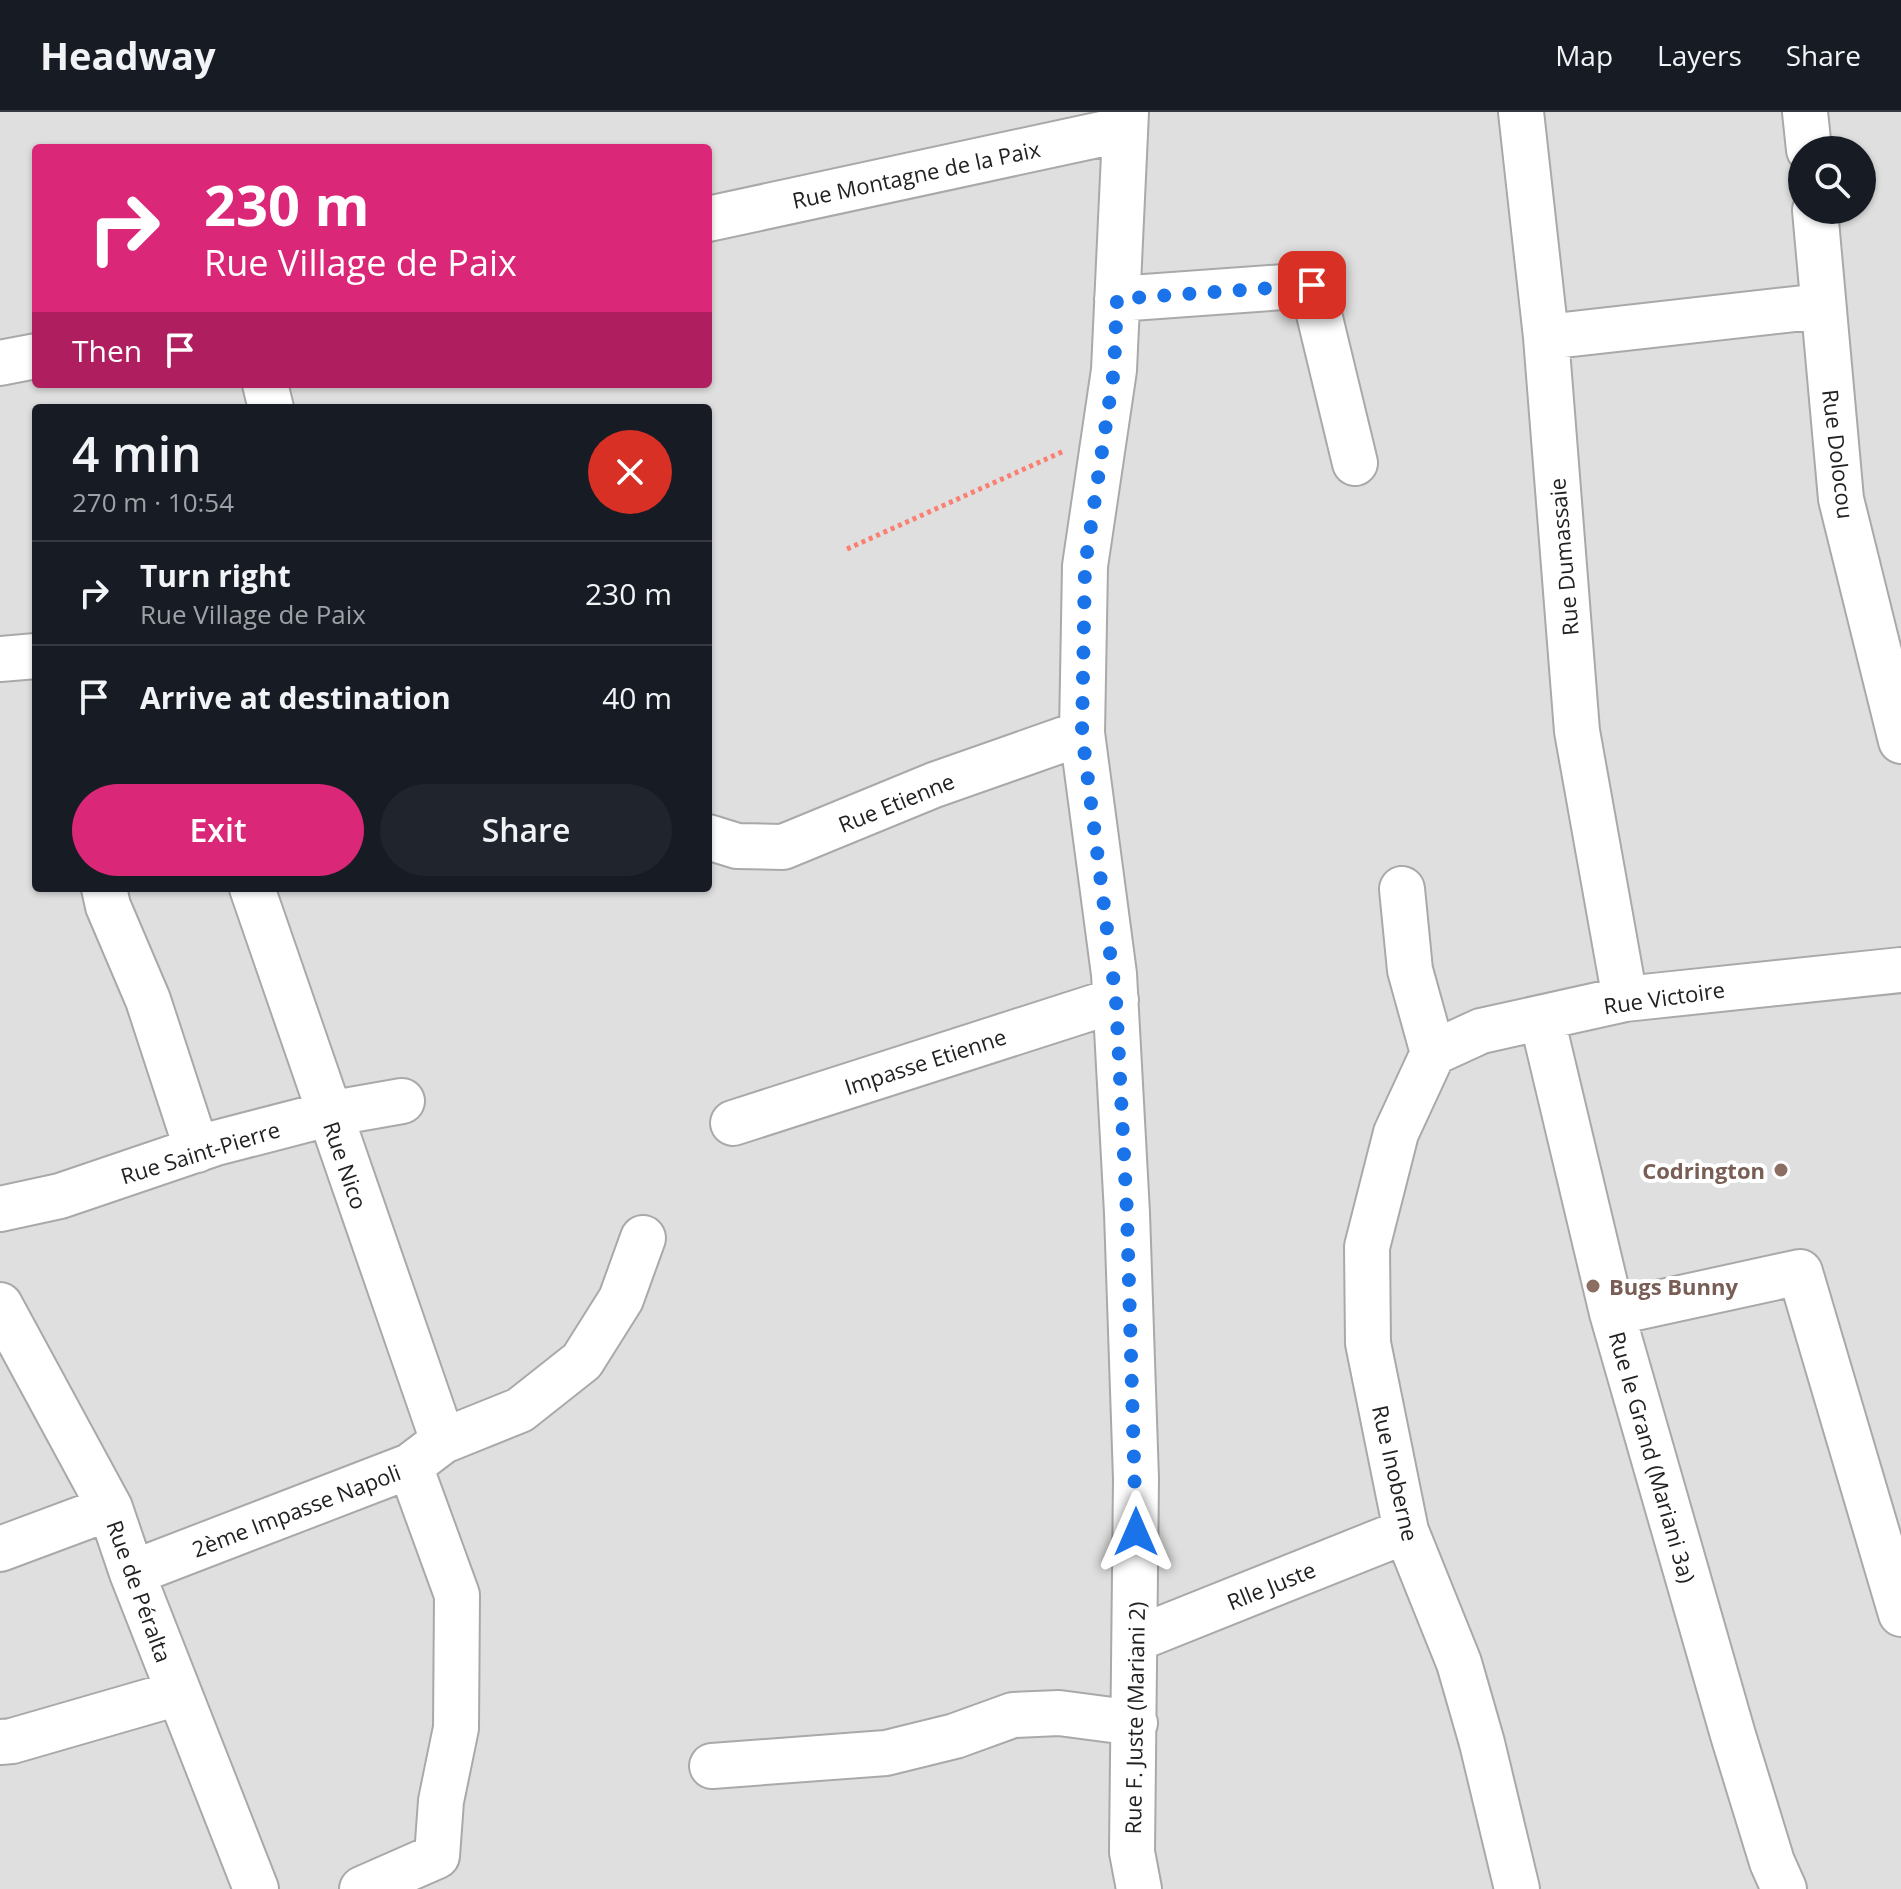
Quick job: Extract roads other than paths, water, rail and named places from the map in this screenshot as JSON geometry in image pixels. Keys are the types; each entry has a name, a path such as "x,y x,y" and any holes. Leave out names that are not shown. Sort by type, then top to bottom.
{"street":[{"name":"Rue Dumassaie","path":"1521,112 1546,337 1577,731 1625,999"},
{"path":"1805,112 1808,136"},
{"name":"Rue Montagne de la Paix","path":"712,218 1125,120"},
{"name":"Rue F. Juste (Mariani 2)","path":"1125,120 1114,370 1085,566 1082,733 1116,1000 1127,1213 1136,1479 1132,1852 1139,1889"},
{"name":"Rue Dolocou","path":"1816,224 1841,499 1901,741"},
{"path":"1117,299 1312,285 1355,463"},
{"path":"1546,337 1822,306"},
{"path":"0,363 32,357"},
{"path":"0,659 32,656"},
{"name":"Rue Etienne","path":"712,838 737,846 783,847 934,785 1082,733"},
{"path":"1402,889 1410,970 1433,1053"},
{"path":"105,892 148,1000 197,1150"},
{"name":"Rue Nico","path":"253,892 328,1114 426,1454 457,1595 456,1728 441,1801 437,1856 362,1889"},
{"name":"Rue Victoire","path":"1433,1053 1481,1031 1625,999 1901,970"},
{"name":"Impasse Etienne","path":"733,1123 1116,1000"},
{"name":"Rue le Grand (Mariani 3a)","path":"1542,1019 1612,1313 1733,1735 1772,1862 1784,1889"},
{"name":"Rue Inoberne","path":"1433,1053 1396,1133 1367,1247 1368,1343 1406,1531 1459,1663 1517,1889"},
{"name":"Rue Saint-Pierre","path":"0,1209 60,1196 197,1150 328,1114 402,1101"},
{"name":"2ème Impasse Napoli","path":"132,1573 426,1454 520,1410 582,1361 621,1299 643,1238"},
{"path":"1612,1313 1800,1272 1901,1614"},
{"name":"Rue de Péralta","path":"0,1305 110,1508 132,1573 256,1889"},
{"path":"0,1549 110,1508"},
{"name":"Rlle Juste","path":"1136,1639 1406,1531"},
{"path":"0,1742 178,1693"},
{"path":"712,1766 886,1753 955,1736 1013,1715 1059,1713 1135,1723"}],"place":[{"name":"Codrington","path":"1781,1170"},
{"name":"Bugs Bunny","path":"1593,1286"}]}
